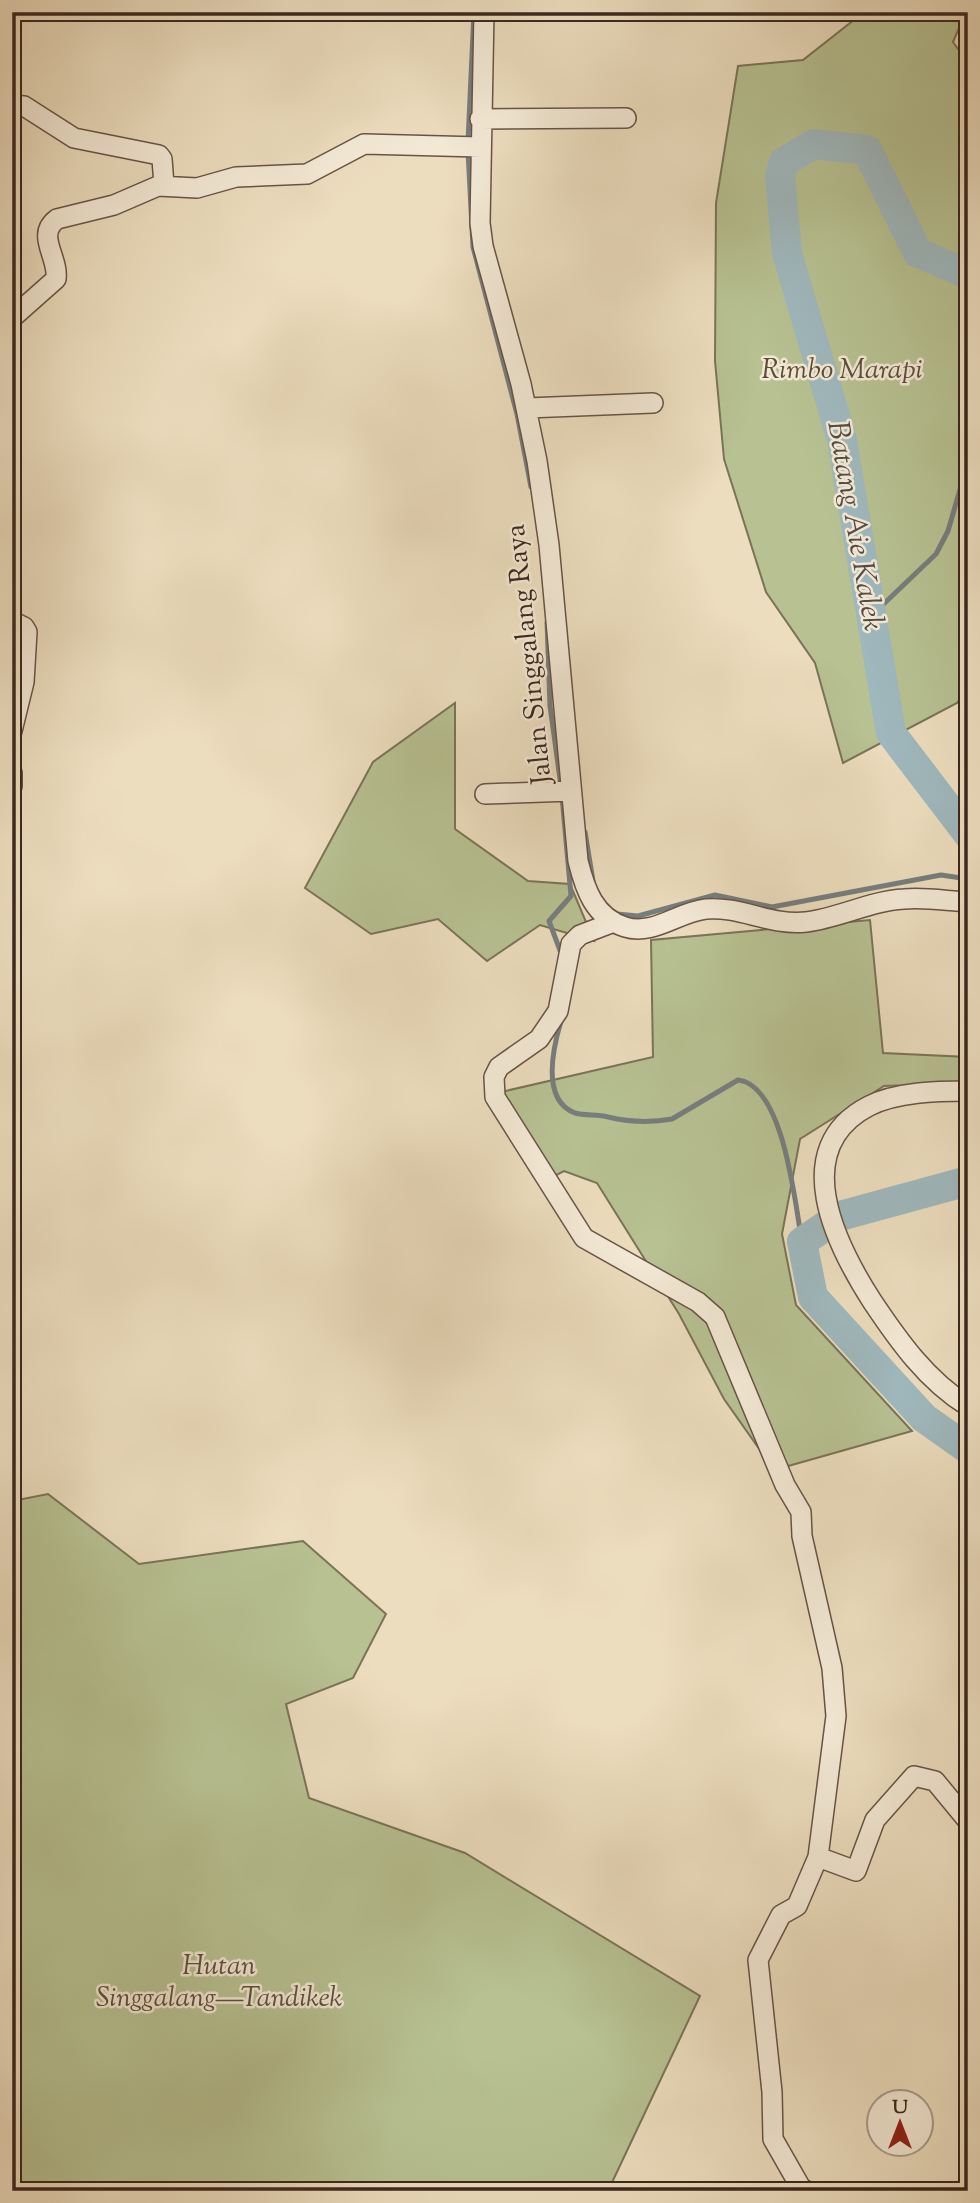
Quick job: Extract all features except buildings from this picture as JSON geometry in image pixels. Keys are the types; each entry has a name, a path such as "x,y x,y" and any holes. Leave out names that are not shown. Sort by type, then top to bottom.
{"street":[{"name":"Jalan Singgalang Raya","path":"484,12 480,118 483,246 527,408 549,545 578,861 583,883 600,911 614,922"},
{"path":"12,105 24,106 74,138 159,155 162,159 164,185"},
{"path":"480,118 626,118"},
{"path":"12,318 56,278 46,236 51,223 164,185 197,188 236,177 299,176 364,144 480,147"},
{"path":"527,408 653,402"},
{"path":"12,621 24,627 27,632 24,682 12,731"},
{"path":"12,773 12,786"},
{"path":"485,794 571,791"},
{"path":"807,2191 802,2188 773,2139 772,2092 758,1959 781,1915 796,1906 818,1857 836,1716 832,1668 802,1536 801,1512 785,1485 715,1317 698,1302 584,1238 495,1097 494,1077 499,1067 538,1039 558,1011 571,944 580,935 614,922 640,929 662,925 680,915 729,909 765,920 806,922 854,908 904,898 968,902"},
{"path":"968,1091 939,1091 868,1106 844,1125 829,1146 824,1169 824,1191 836,1236 856,1276 905,1348 932,1377 968,1406"},
{"path":"818,1857 856,1871 874,1820 914,1776 935,1781 968,1821"}],"green space":[{"name":"Rimbo Marapi","path":"864,12 966,12 953,42 968,63 968,554 963,558 968,573 968,686 957,703 843,763 815,663 766,592 724,459 715,361 716,203 738,66 803,60"},
{"path":"455,703 455,829 528,881 570,884 594,941 540,925 487,961 438,919 371,934 305,888 373,762"},
{"path":"870,920 883,1053 968,1057 968,1083 884,1086 800,1139 782,1234 796,1305 912,1431 774,1470 724,1399 679,1314 597,1183 564,1171 539,1184 488,1095 653,1057 651,940"},
{"name":"Hutan Singgalang—Tandikek","path":"48,1494 139,1564 303,1541 386,1614 353,1678 286,1704 309,1798 465,1853 700,1996 608,2191 12,2191 12,1501"}],"waterway":[{"path":"468,141 474,12"},
{"name":"Batang Aie Kalek","path":"968,274 918,253 867,150 814,144 784,162 780,177 787,253 842,440 891,733 968,834"},
{"path":"468,151 473,247 517,414 531,487"},
{"path":"871,616 936,554 948,531 968,462"},
{"path":"547,622 550,706 561,786"},
{"path":"561,953 549,921 571,896 562,796"},
{"path":"585,832 593,881"},
{"path":"617,914 638,916 715,895 772,907 941,875 968,879"},
{"path":"561,1021 552,1072 557,1097 575,1113 632,1121 672,1119 738,1080 754,1087 777,1123 791,1175 802,1242"},
{"name":"Batang Aie Kalek","path":"968,1181 840,1216 802,1242 813,1297 924,1418 968,1449"}]}
